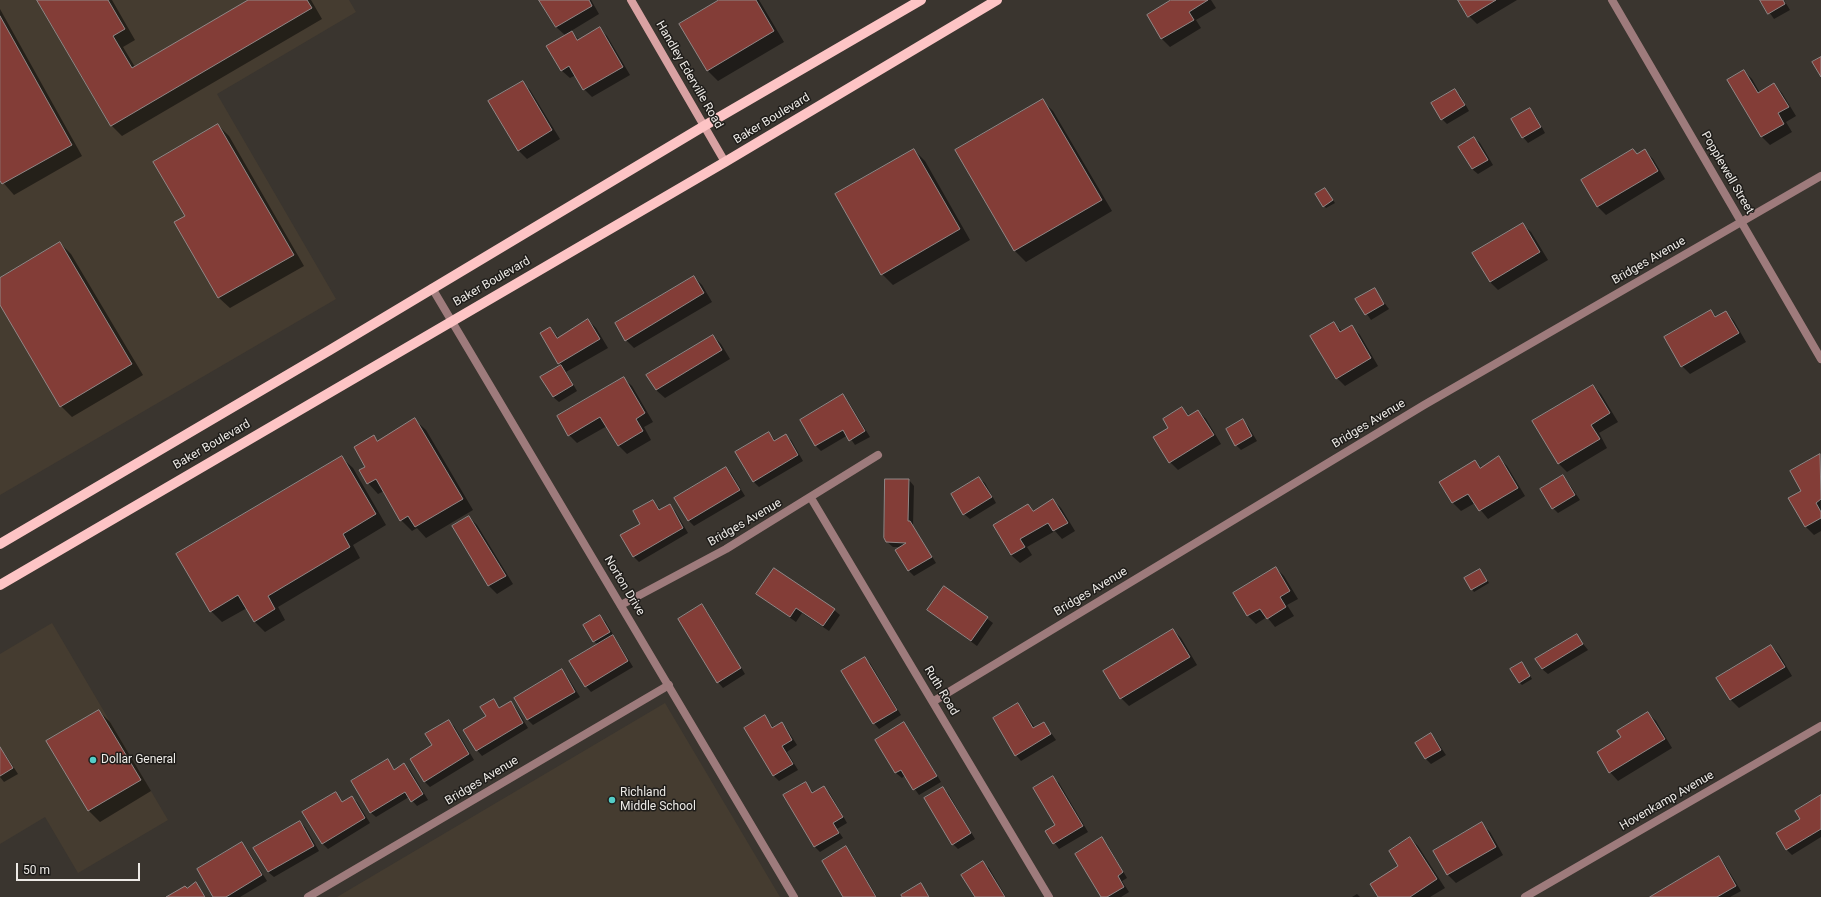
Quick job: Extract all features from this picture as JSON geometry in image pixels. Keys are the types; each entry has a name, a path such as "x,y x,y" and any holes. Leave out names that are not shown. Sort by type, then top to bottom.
{"main road":[{"name":"Handley Ederville Road","path":"631,0 725,162"},
{"name":"Baker Boulevard","path":"0,544 330,350 704,126 921,0"},
{"name":"Baker Boulevard","path":"0,585 451,320 725,162 997,0"}],"street":[{"name":"Popplewell Street","path":"1612,0 1821,360"},
{"name":"Bridges Avenue","path":"934,701 1424,405 1821,176"},
{"name":"Norton Drive","path":"432,288 794,897"},
{"name":"Bridges Avenue","path":"621,605 726,549 811,498 878,455"},
{"name":"Ruth Road","path":"811,498 934,701 1049,897"},
{"name":"Bridges Avenue","path":"308,897 668,685"},
{"name":"Hovenkamp Avenue","path":"1525,897 1821,726"}],"shaded area":[{"path":"0,0 349,0 356,12 217,94 336,299 0,495"},
{"path":"52,623 168,820 78,873 45,817 0,844 0,654"},
{"name":"Richland Middle School","path":"665,703 780,897 337,897"}],"building":[{"path":"37,0 108,0 125,29 113,36 132,68 248,0 307,0 312,8 111,126"},
{"path":"539,0 589,0 592,6 556,27"},
{"path":"719,0 756,0 774,31 707,71 679,24"},
{"path":"1171,0 1208,0 1189,12 1194,20 1161,39 1147,15"},
{"path":"1458,0 1496,0 1468,17"},
{"path":"1760,0 1783,0 1785,4 1768,14"},
{"path":"0,16 72,145 2,184 0,181"},
{"path":"600,27 623,67 583,90 569,66 561,71 546,46 572,31 577,40"},
{"path":"1821,57 1821,77 1812,62"},
{"path":"1744,70 1758,93 1774,83 1789,107 1778,113 1784,124 1761,137 1727,80"},
{"path":"523,81 552,130 518,151 488,101"},
{"path":"1455,89 1465,105 1441,120 1431,103"},
{"path":"1043,99 1102,200 1014,251 955,150"},
{"path":"1530,108 1541,127 1522,138 1511,119"},
{"path":"218,124 294,255 218,298 174,222 185,216 153,162"},
{"path":"1474,137 1488,160 1472,169 1458,147"},
{"path":"914,149 960,229 881,275 835,194"},
{"path":"1633,149 1637,154 1645,149 1658,171 1597,207 1581,180"},
{"path":"1325,188 1333,200 1323,207 1315,194"},
{"path":"1523,223 1540,252 1490,282 1472,253"},
{"path":"60,242 132,364 60,407 0,305 0,278"},
{"path":"694,276 704,293 625,341 615,323"},
{"path":"1375,288 1384,304 1365,315 1355,299"},
{"path":"1711,310 1715,317 1726,311 1739,333 1681,367 1664,337"},
{"path":"588,319 600,339 558,364 540,333 550,327 557,338"},
{"path":"1334,322 1340,332 1352,325 1371,358 1336,379 1310,336"},
{"path":"713,335 722,350 656,390 646,375"},
{"path":"561,365 573,385 553,397 540,377"},
{"path":"624,377 645,413 636,419 643,431 618,446 600,417 568,436 557,416"},
{"path":"1593,385 1610,413 1591,425 1600,439 1558,464 1532,421"},
{"path":"843,394 865,431 849,441 843,430 815,446 800,420"},
{"path":"1182,407 1188,416 1198,410 1214,435 1169,463 1153,437 1168,428 1163,419"},
{"path":"415,418 463,499 415,527 408,516 400,521 376,479 367,484 359,470 365,467 354,447 374,435 377,441"},
{"path":"1243,419 1252,436 1235,446 1226,429"},
{"path":"769,432 774,441 786,434 798,455 753,482 735,452"},
{"path":"1820,454 1821,499 1816,503 1821,512 1821,518 1805,527 1788,498 1801,491 1790,471"},
{"path":"342,456 376,514 343,534 350,547 268,596 275,609 254,622 238,595 210,612 176,554"},
{"path":"1499,456 1518,488 1479,511 1468,494 1452,503 1439,482 1475,460 1480,468"},
{"path":"726,467 740,490 688,521 674,498"},
{"path":"1563,475 1575,495 1552,509 1540,489"},
{"path":"979,477 992,497 963,515 951,494"},
{"path":"885,479 909,479 908,521 910,521 932,557 908,571 895,550 906,543 886,542 884,538"},
{"path":"1053,499 1068,523 1053,531 1048,523 1020,539 1025,547 1011,555 993,525 1028,504 1033,511"},
{"path":"653,500 659,510 670,504 683,528 633,557 620,535 640,524 633,511"},
{"path":"469,516 506,576 488,586 452,526"},
{"path":"1276,567 1290,591 1280,597 1286,607 1267,619 1260,609 1247,616 1233,593"},
{"path":"774,568 835,609 823,626 796,608 790,617 756,594"},
{"path":"1480,569 1487,581 1471,590 1464,578"},
{"path":"944,586 988,617 971,641 927,610"},
{"path":"702,604 741,668 717,683 678,619"},
{"path":"600,615 610,632 593,642 583,625"},
{"path":"1173,629 1190,657 1120,699 1103,671"},
{"path":"1577,634 1583,644 1542,669 1535,659"},
{"path":"613,635 628,661 585,687 569,661"},
{"path":"1771,645 1785,667 1730,700 1716,678"},
{"path":"865,657 897,710 873,724 841,671"},
{"path":"1522,662 1530,676 1519,683 1510,669"},
{"path":"562,669 575,692 527,720 514,698"},
{"path":"494,699 499,708 511,701 523,723 476,751 463,730 486,716 480,707"},
{"path":"1018,703 1033,728 1044,722 1051,734 1015,756 993,718"},
{"name":"Dollar General","path":"99,710 141,780 88,811 46,741"},
{"path":"1648,712 1665,739 1609,773 1597,752 1621,737 1617,731"},
{"path":"765,715 772,728 782,722 792,740 782,746 793,764 773,776 744,728"},
{"path":"449,720 469,754 424,782 410,759 432,745 425,734"},
{"path":"904,722 937,776 913,790 901,770 895,773 875,740"},
{"path":"1431,733 1441,750 1425,759 1415,743"},
{"path":"0,747 13,768 0,776"},
{"path":"388,759 394,770 404,763 423,794 411,802 405,792 370,813 351,781"},
{"path":"1053,776 1083,826 1053,844 1045,831 1055,825 1033,788"},
{"path":"806,782 812,793 824,786 843,817 833,823 839,833 814,847 783,795"},
{"path":"943,787 971,833 952,845 924,798"},
{"path":"336,792 342,802 352,796 365,818 322,844 302,812"},
{"path":"1821,795 1821,829 1786,850 1776,833 1800,819 1795,811"},
{"path":"300,821 314,846 268,872 253,848"},
{"path":"1482,822 1496,847 1447,875 1433,851"},
{"path":"1102,837 1123,872 1118,876 1124,887 1107,897 1101,897 1075,854"},
{"path":"1410,837 1437,879 1410,897 1378,897 1370,884 1398,866 1389,851"},
{"path":"242,842 262,875 226,897 213,897 197,869"},
{"path":"846,846 876,897 843,897 822,861"},
{"path":"1719,856 1736,886 1717,897 1650,897"},
{"path":"983,861 1005,897 975,897 961,875"},
{"path":"196,882 205,897 166,897 185,886 187,888"},
{"path":"921,883 929,897 902,897 901,895"}],"place":[{"name":"Dollar General","path":"93,760"},
{"name":"Richland Middle School","path":"612,800"}]}
